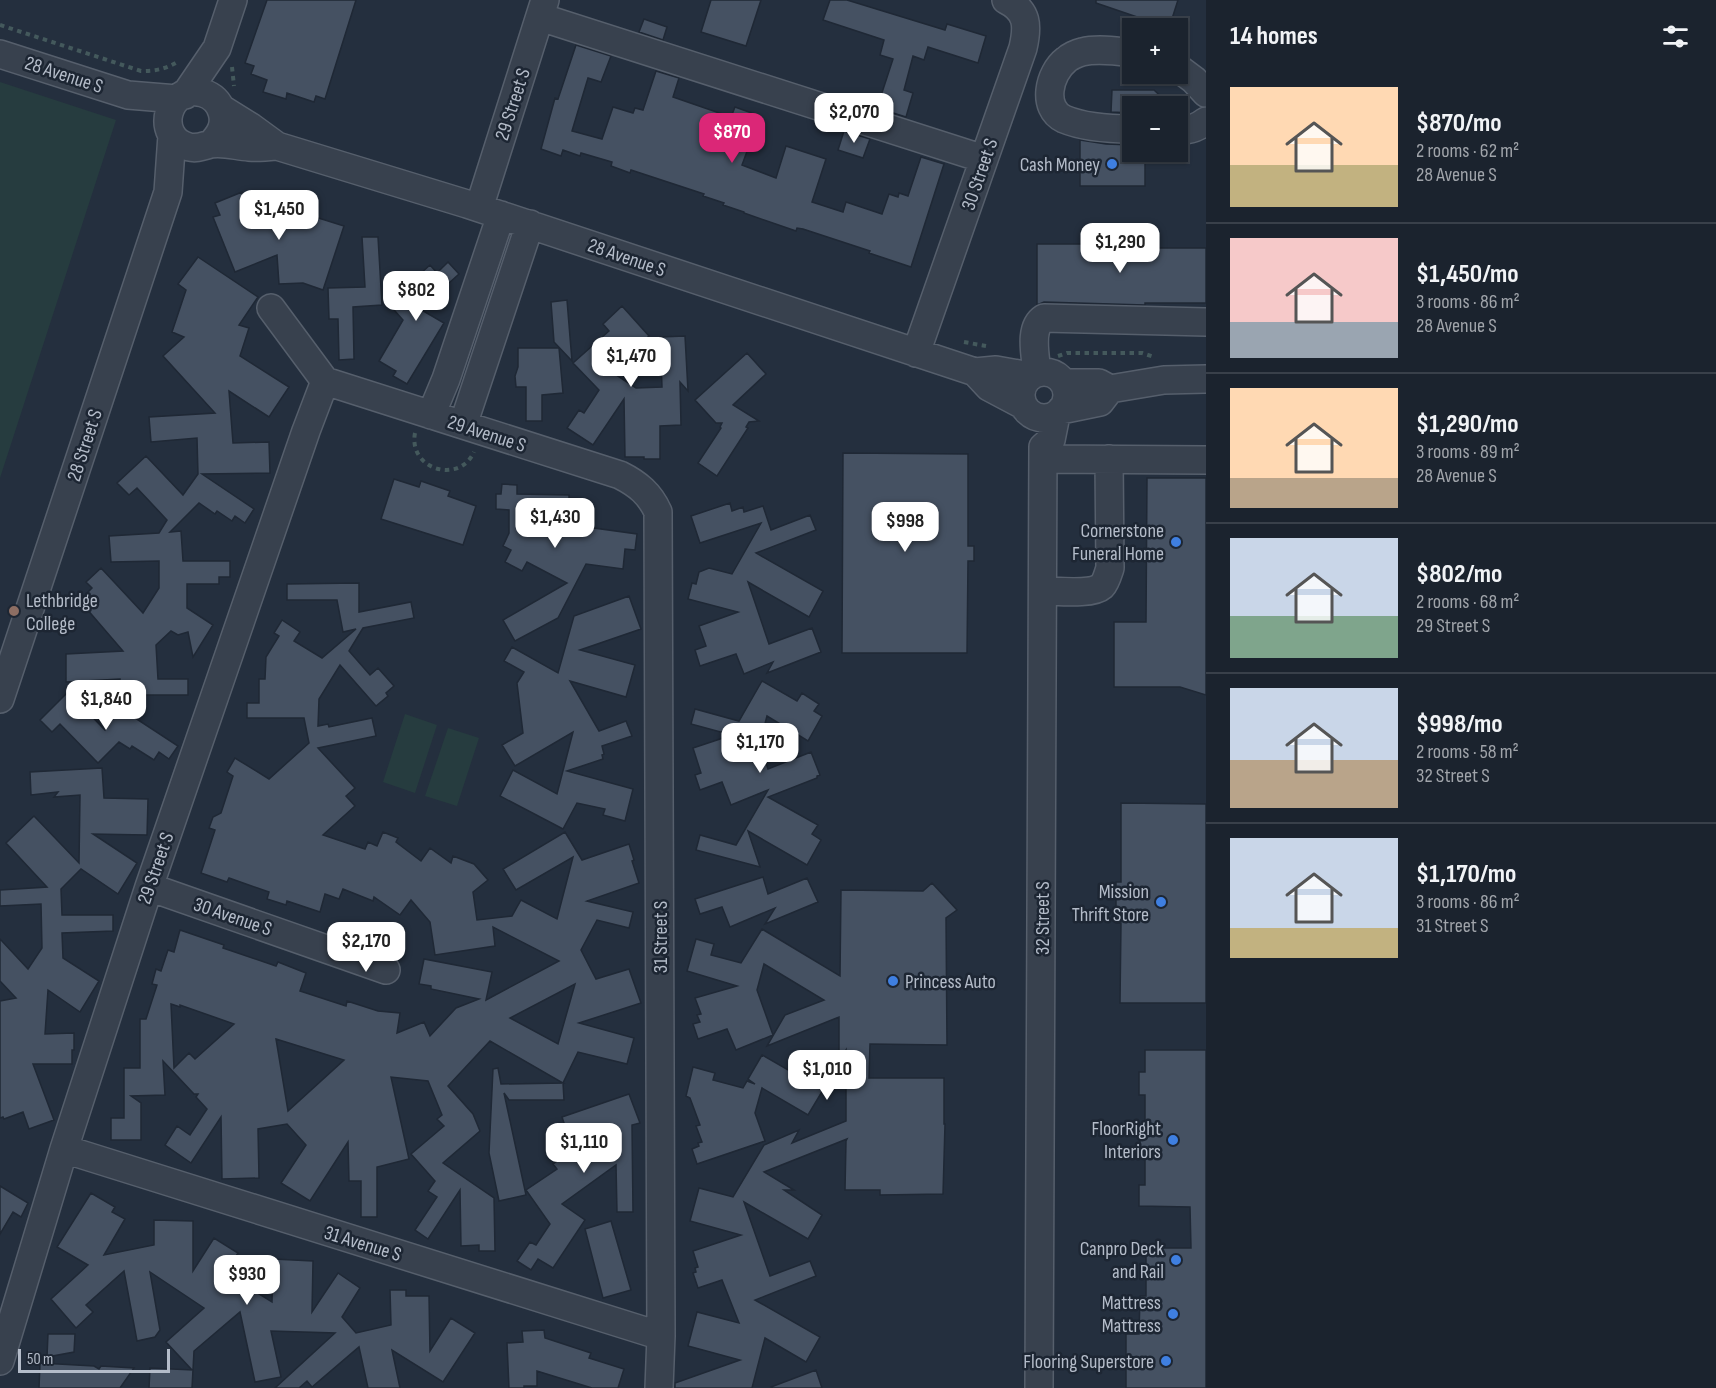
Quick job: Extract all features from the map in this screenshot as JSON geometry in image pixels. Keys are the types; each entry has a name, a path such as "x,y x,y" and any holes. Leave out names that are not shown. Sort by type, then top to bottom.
{"street":[{"path":"168,192 182,178 205,146 219,136 223,128 225,100 220,62 225,56 233,0"},
{"name":"30 Street S","path":"916,353 1023,48 1027,29 1022,13 1006,0"},
{"path":"542,8 984,159"},
{"name":"29 Street S","path":"426,413 446,379 542,8"},
{"path":"1122,52 1106,50 1082,52 1066,59 1055,72 1050,92 1052,108 1063,118 1083,124 1122,129"},
{"name":"28 Avenue S","path":"0,54 128,95"},
{"path":"168,192 170,109 225,56"},
{"path":"1188,76 1206,93"},
{"path":"128,95 181,97 199,92 225,100 255,130 277,146"},
{"path":"128,95 186,147 277,146"},
{"path":"1188,130 1206,121"},
{"name":"28 Avenue S","path":"277,146 490,211 975,372 996,370 1049,372 1099,382 1110,389 1164,380 1206,380"},
{"name":"28 Street S","path":"0,699 168,192"},
{"path":"472,428 530,224"},
{"path":"271,308 325,381"},
{"path":"1049,372 1025,382 1022,389 1021,397 1044,411 1067,397 1049,372 1050,317 1206,322"},
{"name":"28 Avenue S","path":"975,372 989,387 1044,411 1100,402 1110,389"},
{"name":"29 Street S","path":"0,1361 64,1149 149,887 325,381"},
{"name":"29 Avenue S","path":"325,381 632,480 645,491"},
{"name":"32 Street S","path":"1039,1388 1043,453 1051,440 1044,411"},
{"path":"1043,453 1109,459 1206,460"},
{"path":"1043,591 1093,591 1102,586 1107,578 1110,568 1109,459"},
{"name":"31 Street S","path":"645,491 658,512 661,1336 659,1388"},
{"name":"30 Avenue S","path":"149,887 386,970"},
{"name":"31 Avenue S","path":"64,1149 661,1336"}],"path":[{"path":"0,25 141,71 167,68 180,60"},
{"path":"225,56 232,81 225,100"},
{"path":"1049,372 1067,353 1142,353 1156,358"},
{"path":"426,413 414,436 415,447 426,464 435,469 445,471 455,469 472,456 472,428"}],"green space":[{"path":"0,82 116,120 0,478"},
{"path":"405,714 437,725 415,793 383,782"},
{"path":"448,728 479,738 457,806 425,796"}],"building":[{"path":"267,0 356,0 325,99 316,96 314,102 287,93 286,99 263,92 267,80 251,74 254,66 245,63"},
{"path":"711,0 761,0 746,46 701,32"},
{"path":"830,0 847,0 945,30 947,24 986,36 978,63 928,47 924,60 913,56 904,90 913,93 906,117 877,108 893,59 880,55 884,40 823,20"},
{"path":"1096,0 1178,0 1172,18 1140,18 1096,3"},
{"path":"644,19 667,27 663,40 639,32"},
{"path":"576,45 611,56 601,82 588,78 572,131 602,139 613,107 633,113 635,108 643,110 656,71 679,78 673,97 731,117 735,107 760,116 742,165 776,178 786,146 826,159 812,202 843,212 846,202 882,214 889,194 898,197 899,193 908,196 921,157 944,164 911,267 803,229 797,228 796,231 744,213 703,196 704,194 631,170 630,173 611,166 612,162 563,150 561,156 541,149 555,98 558,99"},
{"path":"1112,90 1154,90 1160,96 1122,96 1122,113 1111,112"},
{"path":"844,131 870,139 863,158 838,150"},
{"name":"Cash Money","path":"1080,140 1122,145 1122,162 1145,162 1145,186 1080,186"},
{"path":"242,192 249,212 293,210 344,226 323,290 303,283 279,284 277,255 235,272 213,217 220,215 215,203"},
{"path":"362,237 378,237 382,305 353,307 354,359 339,360 338,319 329,319 328,288 365,287"},
{"path":"1037,244 1146,244 1146,248 1206,248 1206,303 1145,303 1145,305 1044,302 1037,305"},
{"path":"198,257 258,297 239,325 249,328 240,356 289,387 269,417 229,391 233,443 269,442 270,473 202,474 254,509 245,523 235,516 232,521 217,511 215,514 199,503 170,532 181,531 183,561 230,561 230,577 219,577 219,584 187,584 187,608 213,625 193,657 188,632 178,635 171,631 156,645 158,679 188,679 188,695 120,695 120,679 66,682 66,654 123,651 86,608 94,601 87,593 92,588 86,582 101,568 143,613 159,588 159,561 111,562 109,536 159,533 167,520 137,488 129,495 117,483 146,456 183,495 198,474 197,438 151,442 149,417 215,413 163,356 184,337 172,332 186,290 178,284"},
{"path":"448,262 459,274 420,309 444,323 407,384 393,376 396,371 379,361 403,320 388,303 430,265 437,273"},
{"path":"567,300 572,361 554,342 551,302"},
{"path":"622,306 649,336 610,371 636,388 662,387 660,337 685,336 688,391 680,382 681,425 660,426 660,459 625,457 624,399 593,445 567,428 579,410 584,413 599,390 573,363 609,331 603,324"},
{"path":"518,348 559,348 563,393 542,395 542,421 526,421 526,387 516,387"},
{"path":"747,353 766,374 733,405 759,421 749,422 746,427 748,428 717,476 698,463 722,423 716,423 695,400"},
{"path":"843,453 968,454 968,546 974,546 974,561 968,561 967,653 842,653"},
{"path":"1147,478 1206,478 1206,695 1180,687 1114,687 1114,622 1146,622"},
{"path":"394,479 419,487 421,481 450,491 448,496 476,506 463,545 381,519"},
{"path":"502,484 517,485 517,494 569,495 569,498 588,499 587,527 637,534 635,550 625,549 623,569 586,564 558,618 515,641 503,620 567,583 527,562 522,571 505,562 511,550 503,546 509,533 509,510 496,509 496,494 501,494"},
{"path":"730,503 732,511 743,507 744,512 763,506 771,530 810,515 816,530 756,553 823,591 809,617 748,582 769,644 812,628 821,652 767,673 773,662 744,674 736,654 700,666 695,650 706,646 699,626 738,612 688,599 692,583 696,584 699,572 709,568 732,574 761,523 700,543 691,516"},
{"path":"359,583 359,612 411,602 414,618 363,628 349,651 370,675 378,668 394,686 386,693 388,696 376,706 340,665 319,699 318,726 328,724 329,727 372,718 376,736 318,748 355,788 346,796 355,806 323,835 365,849 368,842 377,846 383,832 398,838 396,842 421,861 430,848 451,863 453,856 474,864 488,880 473,892 477,920 512,916 521,900 557,919 573,857 516,890 503,869 565,832 582,860 629,844 634,860 632,861 639,883 587,901 633,912 629,928 597,920 581,950 596,979 629,969 641,1003 579,1023 634,1038 627,1064 578,1052 563,1083 490,1041 448,1086 473,1114 480,1131 443,1163 494,1198 495,1251 479,1251 479,1245 461,1246 460,1190 428,1239 415,1230 437,1197 428,1191 435,1181 411,1154 444,1126 437,1119 442,1115 428,1081 391,1077 409,1159 377,1167 377,1217 361,1217 361,1181 349,1181 348,1142 310,1201 281,1183 306,1145 287,1124 258,1129 259,1178 222,1179 221,1117 191,1163 165,1145 177,1126 190,1135 207,1109 196,1097 198,1094 194,1094 163,1061 165,1095 131,1096 141,1103 141,1140 111,1140 111,1118 124,1118 124,1068 140,1068 140,1019 146,1019 157,985 152,984 156,969 161,971 168,950 174,952 180,930 224,945 223,948 276,966 278,962 306,973 300,991 346,1006 347,1001 378,1011 400,1013 397,1033 424,1022 430,1036 456,1008 479,999 431,989 431,986 419,984 424,959 492,972 486,1000 559,961 493,927 495,946 435,955 430,922 411,900 400,915 374,897 373,901 343,889 339,899 325,894 320,912 287,901 286,905 267,899 269,892 229,878 227,882 201,873 215,830 209,828 213,817 221,813 233,776 227,772 235,758 269,779 309,743 304,718 247,718 247,703 259,703 259,679 265,679 266,657 279,636 274,633 282,620 300,632 294,641 322,658 356,629 343,632 337,600 287,600 287,584","holes":["575,984 558,1044 510,1018","171,1004 234,1024 195,1059 189,1053 174,1068","276,1039 344,1060 288,1111"]},
{"path":"629,596 641,629 580,650 635,665 626,697 570,681 599,731 626,721 632,736 602,746 603,759 567,771 633,789 625,821 603,815 605,809 577,803 563,829 500,796 513,770 557,794 573,732 515,766 502,745 523,733 517,683 524,672 504,661 512,647 558,673 574,616"},
{"path":"762,681 797,701 802,693 819,704 814,711 822,716 808,741 767,716 760,743 768,769 811,752 820,775 768,797 818,825 812,834 821,840 807,865 748,831 760,867 696,850 700,835 736,845 768,790 731,805 722,782 700,790 695,775 701,773 693,748 732,735 691,724 695,709 739,721"},
{"path":"68,692 105,730 120,708 178,746 169,759 159,752 154,760 132,746 130,749 119,742 98,763 60,724 52,732 40,720"},
{"path":"102,768 104,798 148,799 147,835 93,834 137,863 118,894 81,869 61,889 62,915 113,915 113,931 62,933 63,958 99,981 80,1012 48,990 45,1034 74,1033 74,1050 72,1050 72,1064 33,1064 54,1120 29,1129 23,1112 4,1119 0,1118 0,1001 16,998 0,981 0,939 28,969 42,948 41,904 0,906 0,890 47,887 6,843 34,816 79,863 80,795 54,797 58,792 31,795 30,772"},
{"name":"Mission Thrift Store","path":"1121,803 1206,804 1206,1003 1120,1003 1121,923 1116,923 1116,882 1121,882"},
{"path":"763,877 768,894 807,878 818,902 765,924 775,908 730,927 722,907 700,914 695,899"},
{"path":"932,883 957,910 946,918 947,1045 870,1044 869,1078 944,1078 943,1194 880,1195 880,1190 845,1190 847,1139 764,1172 794,1190 784,1190 822,1215 808,1239 744,1202 770,1276 810,1261 816,1276 755,1300 820,1337 806,1362 765,1338 752,1388 675,1388 675,1383 740,1360 688,1346 697,1312 739,1323 722,1280 698,1288 693,1273 698,1267 693,1251 741,1235 690,1221 699,1188 733,1197 764,1145 799,1130 792,1143 846,1121 846,1050 839,1062 839,1017 767,1046 785,1015 824,1000 764,964 757,990 773,1035 736,1050 727,1029 698,1039 693,1024 700,1022 697,1015 701,1014 695,998 737,986 687,971 696,939 714,944 711,955 741,963 762,929 840,976 841,890 923,891"},
{"path":"1145,1050 1206,1050 1206,1388 1126,1388 1126,1334 1139,1334 1140,1296 1146,1296 1146,1250 1191,1248 1190,1207 1139,1206 1139,1185 1145,1185 1145,1150 1140,1150 1140,1129 1145,1129 1145,1095 1139,1095 1139,1072 1145,1072"},
{"path":"762,1055 823,1090 808,1115 762,1088 755,1113 765,1141 697,1164 692,1149 702,1142 696,1126 700,1125 690,1098 686,1096 693,1067 715,1073 713,1080 743,1088 747,1081 755,1084 748,1079"},
{"path":"498,1068 501,1084 563,1083 564,1100 509,1100 504,1093 526,1195 499,1201 489,1153 493,1069"},
{"path":"629,1094 640,1123 632,1125 633,1212 617,1212 616,1165 562,1204 585,1220 553,1268 538,1259 531,1270 517,1261 530,1242 536,1245 550,1224 526,1190 557,1169 553,1164 573,1150 562,1117"},
{"path":"0,1186 28,1203 21,1217 13,1212 0,1234"},
{"path":"91,1193 115,1207 112,1212 125,1219 104,1255 154,1245 154,1220 193,1221 193,1271 214,1238 238,1253 225,1273 272,1302 273,1259 313,1261 312,1312 338,1273 360,1288 342,1317 356,1333 391,1325 390,1290 406,1290 406,1296 429,1296 430,1351 451,1318 475,1333 443,1382 392,1350 400,1388 368,1388 359,1347 312,1387 307,1381 299,1388 275,1388 335,1333 271,1331 281,1377 255,1382 240,1312 194,1351 192,1388 149,1388 150,1368 192,1370 166,1342 204,1308 150,1272 160,1330 155,1337 137,1341 124,1271 86,1305 93,1312 76,1328 51,1299 88,1265 57,1247"},
{"path":"611,1221 631,1290 603,1298 585,1229"},
{"path":"544,1330 545,1338 591,1353 589,1358 624,1369 618,1388 592,1388 537,1371 537,1386 509,1388 507,1343 523,1342 522,1331"},
{"path":"48,1334 75,1334 74,1352 47,1357"},
{"path":"40,1363 94,1366 99,1369 101,1366 134,1368 120,1388 39,1388"},
{"path":"816,1370 822,1388 771,1387"}],"place":[{"name":"Cash Money","path":"1112,164"},
{"name":"Cornerstone Funeral Home","path":"1176,542"},
{"name":"Lethbridge College","path":"14,611"},
{"name":"Mission Thrift Store","path":"1161,902"},
{"name":"Princess Auto","path":"893,981"},
{"name":"FloorRight Interiors","path":"1173,1140"},
{"name":"Canpro Deck and Rail","path":"1176,1260"},
{"name":"Mattress Mattress","path":"1173,1314"},
{"name":"Flooring Superstore","path":"1166,1361"}]}
